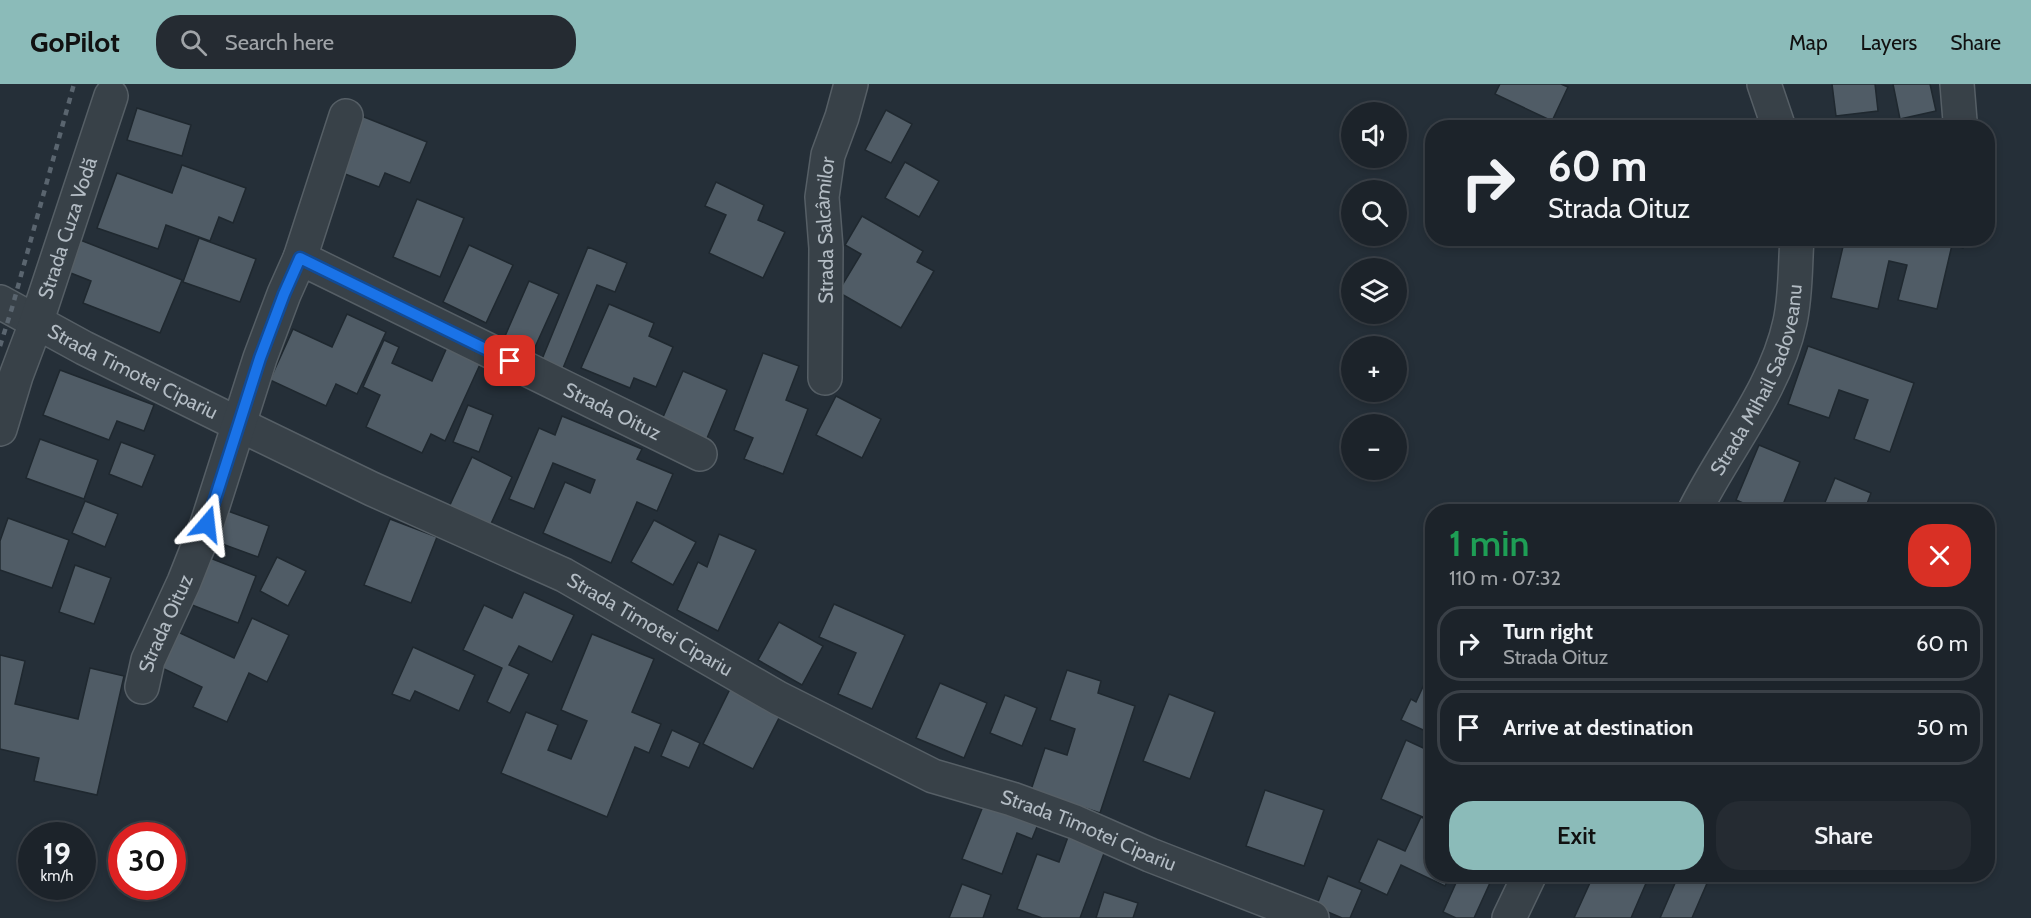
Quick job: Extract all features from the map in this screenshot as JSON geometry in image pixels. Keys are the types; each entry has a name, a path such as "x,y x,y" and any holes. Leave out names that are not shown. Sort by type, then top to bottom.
{"street":[{"name":"Strada Salcâmilor","path":"825,378 826,248 822,197 828,155 842,117 850,84"},
{"path":"1764,84 1776,120"},
{"path":"1957,84 1960,120"},
{"name":"Strada Cuza Vodă","path":"0,429 111,96"},
{"name":"Strada Oituz","path":"142,687 148,660 184,582 207,524 260,358 300,258 346,117"},
{"name":"Strada Mihail Sadoveanu","path":"1699,504 1746,423 1779,358 1790,321 1796,246"},
{"name":"Strada Oituz","path":"300,258 700,454"},
{"name":"Strada Timotei Cipariu","path":"0,302 36,323 372,489 564,575 778,698 933,776 1012,799 1075,822 1172,864 1312,918"},
{"path":"1509,918 1526,882"}],"building":[{"path":"1500,84 1561,84 1568,87 1552,120 1495,94"},
{"path":"1832,84 1875,84 1878,111 1836,116"},
{"path":"1893,84 1930,84 1936,111 1900,119"},
{"path":"137,108 191,125 182,156 127,140"},
{"path":"886,110 912,124 891,163 865,150"},
{"path":"354,113 427,142 410,183 385,173 379,187 332,169"},
{"path":"905,162 939,181 919,217 885,198"},
{"path":"182,165 246,188 233,223 219,217 210,241 166,225 158,249 97,228 117,173 172,193"},
{"path":"716,182 764,205 758,220 785,232 763,278 709,253 726,215 705,206"},
{"path":"417,199 464,218 440,277 393,257"},
{"path":"862,216 923,251 917,262 934,271 901,328 838,292 861,254 845,245"},
{"path":"70,236 182,280 160,333 83,303 91,281 58,268"},
{"path":"199,238 256,259 240,302 183,282"},
{"path":"469,245 513,265 486,323 443,302"},
{"path":"1843,246 1952,246 1937,309 1898,300 1907,265 1889,261 1878,309 1831,298"},
{"path":"588,247 627,263 615,292 597,285 561,373 540,364"},
{"path":"529,281 559,294 531,356 502,343"},
{"path":"609,304 654,323 649,336 673,347 656,387 634,378 630,388 581,368"},
{"path":"347,314 386,332 357,394 336,384 326,406 270,380 293,329 332,347"},
{"path":"384,340 399,347 392,363 432,381 448,345 482,360 445,441 431,434 422,453 366,427 380,395 363,387"},
{"path":"1808,346 1914,383 1890,452 1854,439 1868,400 1839,390 1829,418 1788,404"},
{"path":"763,353 799,366 786,400 808,409 783,474 744,459 753,438 734,430"},
{"path":"60,370 154,405 144,431 117,421 109,440 43,415"},
{"path":"683,371 727,390 705,443 660,424"},
{"path":"836,396 881,419 862,458 816,435"},
{"path":"468,405 493,415 479,452 453,442"},
{"path":"562,416 642,449 637,459 673,474 657,511 637,502 611,563 543,533 565,482 590,493 595,480 553,463 534,509 509,499 539,428 555,435"},
{"path":"40,439 98,460 84,499 26,478"},
{"path":"121,442 155,455 142,487 109,474"},
{"path":"1759,445 1800,462 1783,504 1745,504 1736,500"},
{"path":"472,457 512,477 490,526 449,507"},
{"path":"1835,478 1871,493 1867,504 1824,504"},
{"path":"85,501 118,514 105,547 72,533"},
{"path":"225,510 269,526 258,557 214,541"},
{"path":"8,518 69,540 52,588 0,570 0,541"},
{"path":"390,519 437,537 411,603 364,585"},
{"path":"654,520 696,542 673,585 631,562"},
{"path":"719,534 756,550 718,631 677,610 698,562 707,567"},
{"path":"205,556 256,576 238,623 187,603"},
{"path":"277,557 306,571 288,606 260,591"},
{"path":"75,565 111,578 94,624 59,612"},
{"path":"524,592 574,615 552,662 519,646 509,665 529,674 510,713 487,702 502,668 463,650 484,605 512,618"},
{"path":"834,604 905,635 872,709 838,694 856,653 819,637"},
{"path":"252,618 289,635 267,682 249,673 227,722 193,707 202,687 162,668 178,632 234,658"},
{"path":"779,622 823,646 802,685 758,660"},
{"path":"592,634 654,659 632,712 661,724 649,753 635,747 607,817 501,773 526,712 558,725 548,750 571,759 587,721 561,710"},
{"path":"413,647 475,675 459,711 415,691 410,701 392,694"},
{"path":"0,655 25,661 15,704 78,719 90,668 124,676 97,795 34,781 39,758 0,749"},
{"path":"1067,670 1101,681 1098,693 1135,706 1100,813 1031,790 1045,748 1067,755 1075,729 1050,720"},
{"path":"1425,682 1425,731 1401,720 1411,699 1416,702"},
{"path":"940,683 987,703 964,758 916,738"},
{"path":"732,685 783,710 753,769 703,744"},
{"path":"1169,694 1215,712 1190,779 1143,761"},
{"path":"1005,695 1037,708 1022,746 990,733"},
{"path":"672,730 700,743 689,768 661,756"},
{"path":"1406,740 1425,749 1425,818 1381,799"},
{"path":"1265,790 1324,810 1304,866 1246,846"},
{"path":"987,796 1041,817 1032,839 1017,833 1002,874 962,859"},
{"path":"1421,817 1425,819 1425,876 1401,865 1387,895 1359,882 1378,839 1405,851"},
{"path":"1069,834 1106,848 1080,918 1042,918 1017,909 1037,854 1059,862"},
{"path":"1328,876 1362,890 1350,918 1342,918 1316,907"},
{"path":"1456,882 1490,882 1474,918 1456,918 1443,912"},
{"path":"1590,882 1647,882 1631,918 1574,918"},
{"path":"1676,882 1708,882 1692,918 1660,918"},
{"path":"962,884 991,895 983,918 949,918"},
{"path":"1104,892 1138,903 1133,918 1096,918"}],"railway":[{"path":"0,346 74,84"}],"route":[{"path":"207,524 260,358 300,258 510,361"}]}
